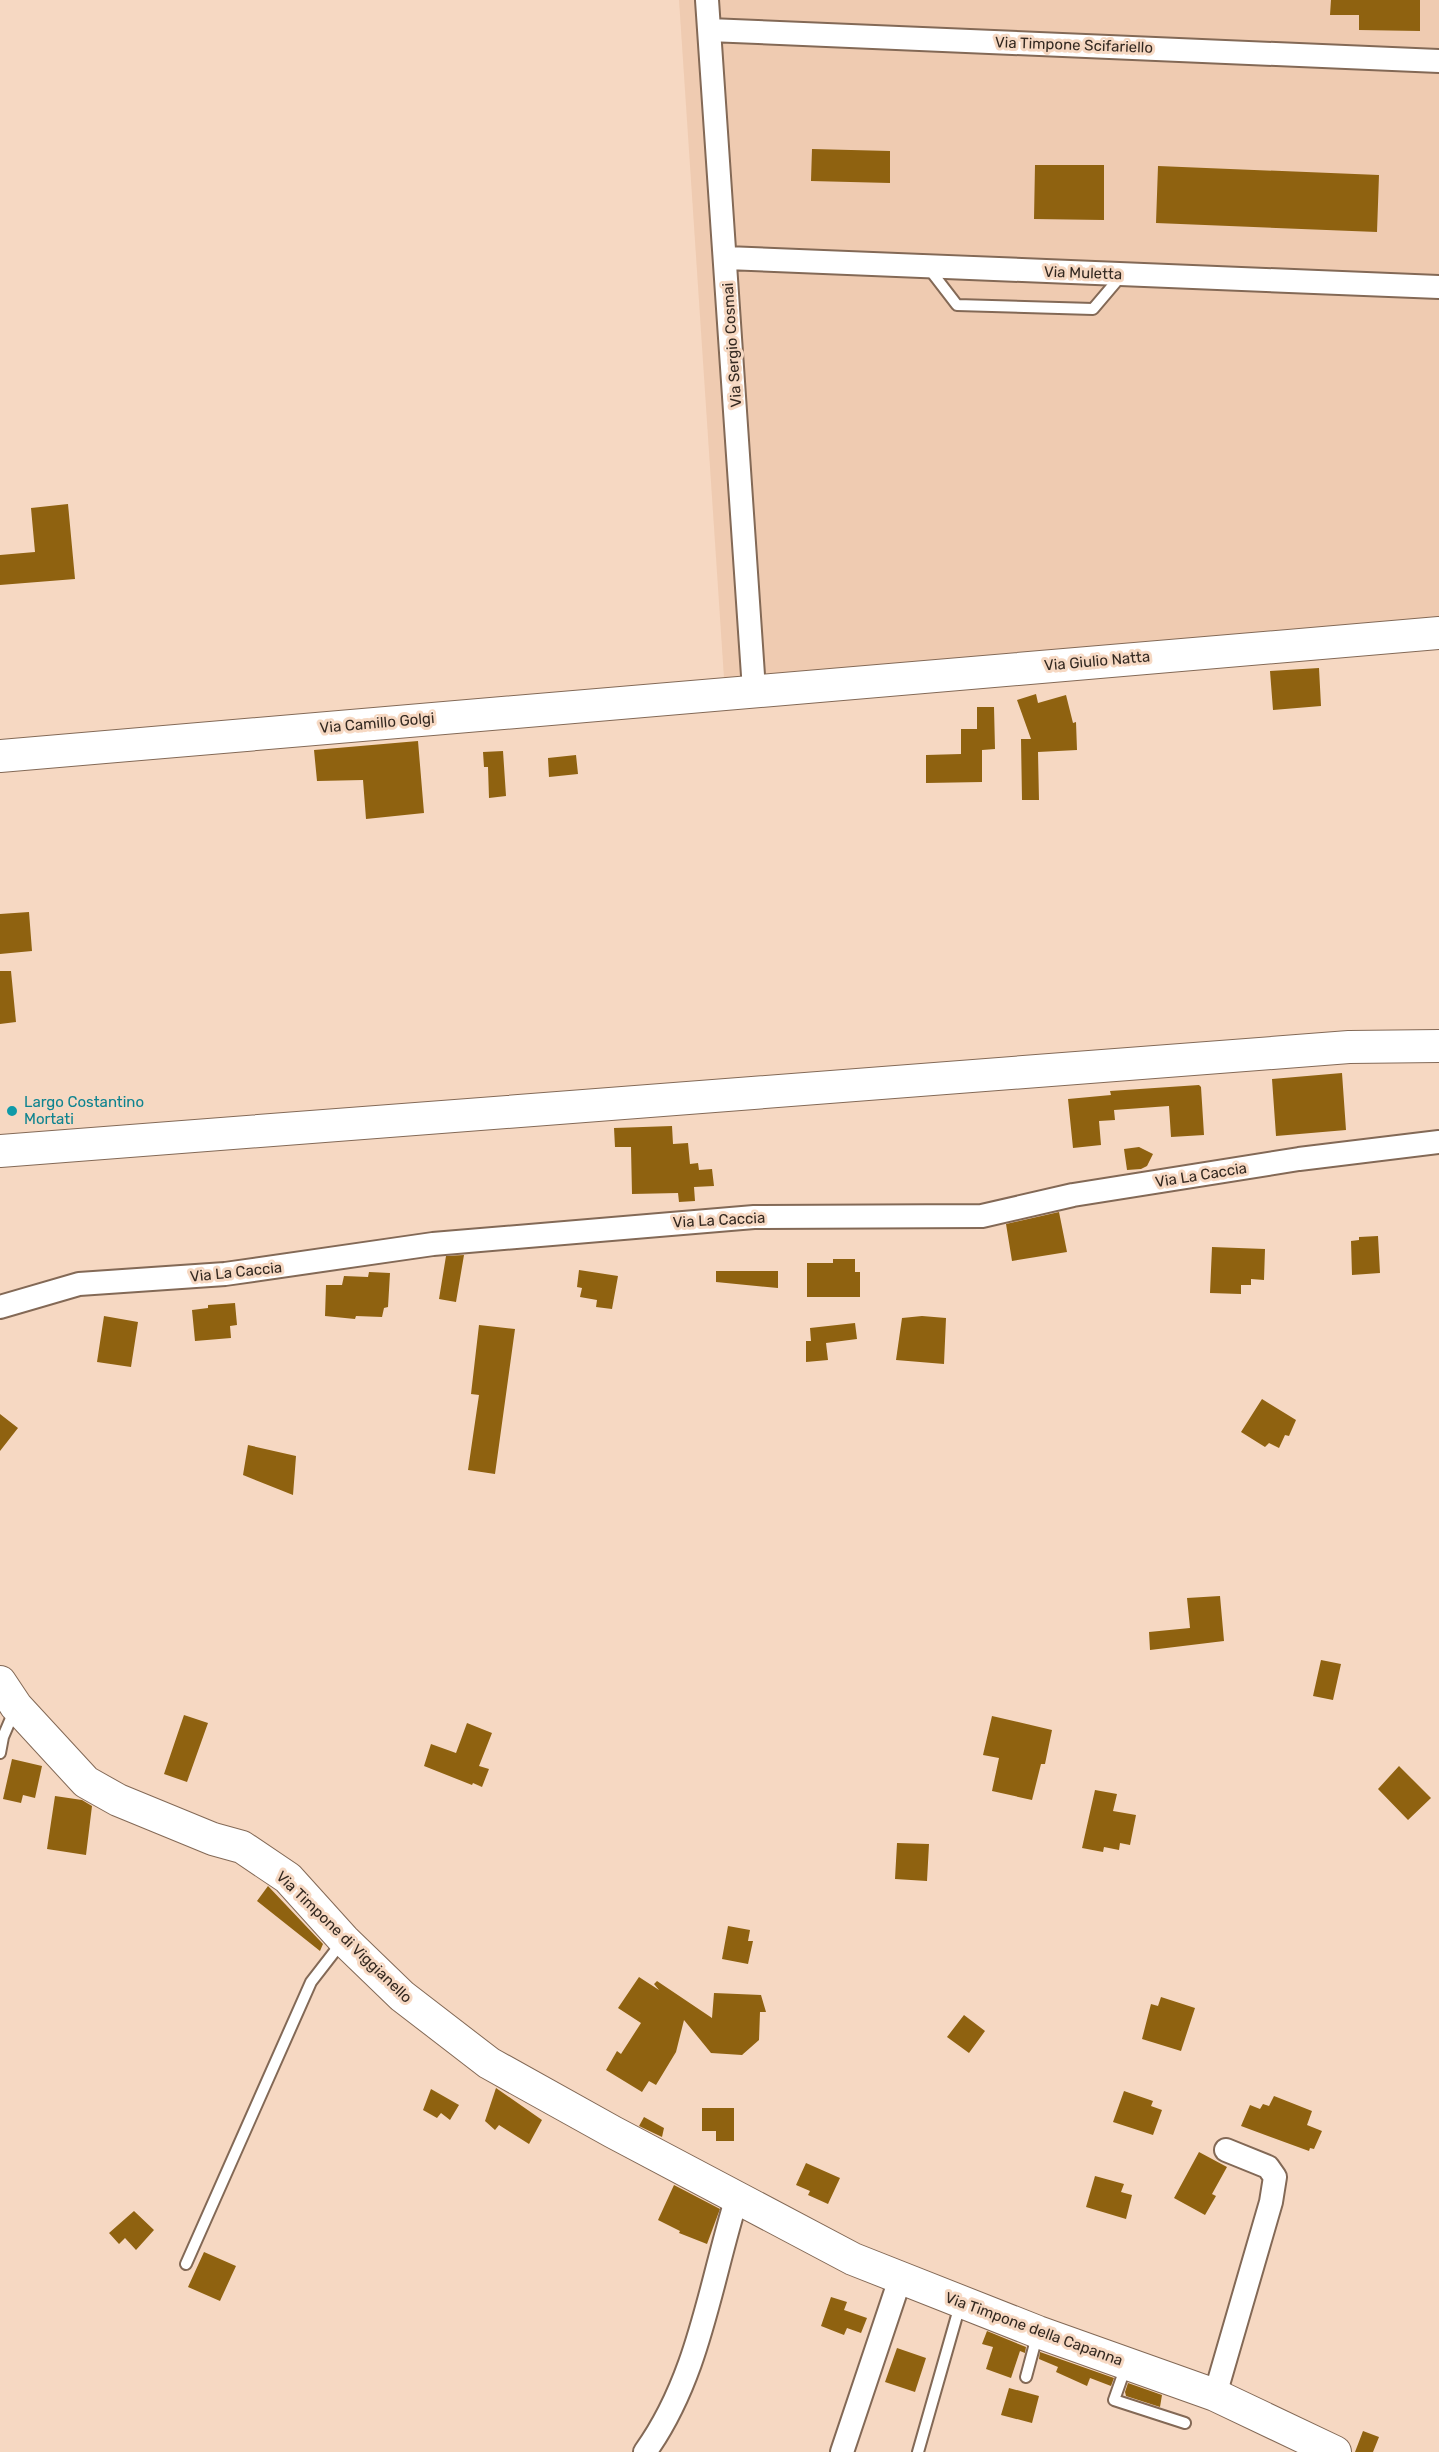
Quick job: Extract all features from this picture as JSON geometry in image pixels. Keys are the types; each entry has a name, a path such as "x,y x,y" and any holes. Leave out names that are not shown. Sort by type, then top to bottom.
{"street":[{"name":"Via Sergio Cosmai","path":"707,0 754,690"},
{"name":"Via Timpone Scifariello","path":"709,30 1439,61"},
{"name":"Via Muletta","path":"726,258 1439,287"},
{"name":"Via Giulio Natta","path":"754,690 1439,633"},
{"name":"Via Camillo Golgi","path":"0,756 754,690"},
{"path":"0,1151 1349,1047 1439,1046"},
{"name":"Via La Caccia","path":"0,1307 79,1284 225,1274 433,1244 754,1217 982,1216 1073,1195 1299,1159 1439,1142"},
{"name":"Via Timpone di Viggianello","path":"8,1694 86,1782 118,1800 213,1839 242,1847 288,1878 344,1940 402,1996 489,2063 737,2198"},
{"path":"1215,2395 1271,2202 1275,2178 1268,2167 1226,2150"},
{"path":"645,2452 670,2415 702,2330 737,2198"},
{"name":"Via Timpone della Capanna","path":"737,2198 853,2259 1038,2332 1215,2395 1319,2449"},
{"path":"842,2452 900,2279"}],"lane":[{"path":"927,266 957,305 1093,309 1122,274"},
{"path":"0,1753 8,1694"},
{"path":"186,2264 311,1982 344,1940"},
{"path":"918,2452 961,2302"},
{"path":"1026,2377 1038,2332"},
{"path":"1127,2363 1114,2400 1185,2423"}],"shaded area":[{"path":"679,0 1439,0 1439,619 724,678"}],"building":[{"path":"1331,0 1420,0 1420,31 1359,30 1359,15 1330,15"},
{"path":"812,149 890,151 890,183 811,181"},
{"path":"1035,165 1104,165 1104,220 1034,219"},
{"path":"1158,166 1379,175 1377,232 1156,223"},
{"path":"68,504 75,579 0,585 0,555 35,552 31,508"},
{"path":"1319,668 1321,706 1273,710 1270,671"},
{"path":"1036,694 1038,703 1066,695 1073,723 1076,722 1077,750 1038,752 1039,800 1022,800 1021,739 1031,739 1017,700"},
{"path":"977,707 994,707 995,749 982,750 982,782 926,783 926,755 961,754 961,729 977,729"},
{"path":"418,741 424,813 366,819 363,780 317,781 314,750"},
{"path":"503,751 506,796 489,798 488,767 484,767 483,752"},
{"path":"576,755 578,774 549,777 548,758"},
{"path":"29,912 32,951 0,954 0,914"},
{"path":"0,971 11,971 16,1022 0,1024"},
{"path":"1342,1073 1346,1130 1276,1136 1272,1079"},
{"path":"1199,1085 1204,1135 1171,1137 1169,1106 1114,1110 1115,1120 1099,1121 1101,1145 1073,1148 1068,1099 1111,1095 1110,1091"},
{"path":"672,1126 673,1144 688,1143 690,1164 698,1163 699,1170 712,1169 714,1186 694,1187 695,1201 679,1202 678,1193 632,1194 631,1147 615,1147 614,1128"},
{"path":"1139,1147 1153,1154 1147,1166 1127,1170 1124,1149"},
{"path":"1059,1212 1067,1252 1012,1261 1006,1224"},
{"path":"1378,1236 1380,1273 1352,1275 1351,1241 1359,1240 1359,1237"},
{"path":"1212,1247 1265,1249 1264,1280 1251,1279 1251,1285 1241,1285 1241,1294 1210,1293"},
{"path":"464,1255 456,1302 439,1299 446,1256"},
{"path":"833,1259 855,1259 855,1272 860,1272 860,1297 807,1297 807,1263 833,1263"},
{"path":"579,1270 618,1276 612,1309 596,1307 597,1300 580,1297 582,1288 577,1287"},
{"path":"716,1271 778,1271 778,1288 716,1282"},
{"path":"369,1272 390,1273 388,1307 384,1308 382,1317 356,1316 355,1319 325,1316 326,1285 342,1285 344,1276 368,1277"},
{"path":"235,1303 237,1325 230,1326 231,1338 195,1341 192,1310 208,1308 208,1305"},
{"path":"104,1316 138,1322 131,1367 97,1362"},
{"path":"922,1316 946,1318 944,1364 896,1360 902,1318"},
{"path":"855,1323 857,1339 826,1343 828,1360 806,1362 806,1341 811,1341 810,1328"},
{"path":"479,1325 515,1329 495,1474 468,1470 479,1395 471,1394"},
{"path":"1262,1399 1296,1420 1289,1436 1285,1435 1279,1448 1269,1443 1265,1447 1241,1432"},
{"path":"0,1414 18,1428 0,1451"},
{"path":"248,1445 296,1456 293,1495 243,1475"},
{"path":"1220,1596 1224,1641 1150,1650 1149,1632 1190,1628 1187,1598"},
{"path":"1321,1660 1341,1664 1333,1700 1313,1696"},
{"path":"184,1715 208,1723 187,1782 164,1774"},
{"path":"992,1716 1052,1730 1045,1764 1041,1764 1032,1800 992,1791 999,1758 983,1755"},
{"path":"467,1723 492,1733 479,1766 489,1769 482,1787 424,1766 431,1744 456,1753"},
{"path":"12,1759 42,1766 35,1798 23,1795 21,1803 3,1799"},
{"path":"1399,1766 1431,1798 1408,1820 1378,1789"},
{"path":"1095,1790 1117,1794 1113,1811 1136,1815 1130,1845 1120,1843 1119,1850 1104,1847 1103,1852 1082,1848"},
{"path":"55,1796 82,1800 92,1806 86,1855 47,1849"},
{"path":"897,1843 929,1844 927,1881 895,1879"},
{"path":"268,1886 323,1944 320,1951 257,1901"},
{"path":"728,1926 750,1930 748,1941 753,1941 748,1964 722,1959"},
{"path":"639,1977 659,1990 654,1984 657,1981 712,2018 714,1993 761,1995 766,2012 760,2012 759,2040 742,2055 711,2053 684,2020 676,2052 656,2085 649,2081 642,2092 606,2070 617,2051 621,2054 641,2023 618,2008"},
{"path":"1161,1997 1195,2008 1181,2051 1142,2039 1151,2004 1158,2006"},
{"path":"964,2015 985,2031 969,2053 947,2037"},
{"path":"496,2088 542,2120 529,2144 499,2125 495,2130 485,2121"},
{"path":"431,2089 459,2105 450,2120 441,2113 437,2118 423,2110"},
{"path":"1124,2091 1153,2101 1151,2106 1162,2110 1153,2135 1113,2122"},
{"path":"1274,2096 1312,2111 1307,2125 1322,2131 1314,2149 1310,2148 1309,2151 1241,2126 1250,2105 1260,2109 1263,2104 1269,2106"},
{"path":"702,2108 734,2108 734,2141 716,2141 716,2131 702,2131"},
{"path":"644,2117 664,2128 662,2137 639,2126"},
{"path":"1199,2152 1227,2167 1212,2194 1216,2196 1205,2215 1174,2198"},
{"path":"806,2163 840,2178 828,2204 808,2195 810,2191 796,2185"},
{"path":"1095,2176 1124,2184 1121,2192 1132,2195 1126,2219 1086,2207"},
{"path":"674,2185 720,2209 707,2244 679,2233 680,2231 658,2220"},
{"path":"134,2211 154,2230 136,2250 125,2238 119,2244 109,2233"},
{"path":"204,2252 236,2266 220,2301 188,2287"},
{"path":"831,2297 847,2302 844,2310 867,2318 861,2333 847,2328 844,2335 821,2326"},
{"path":"987,2331 1026,2347 1025,2353 1020,2351 1011,2378 986,2369 993,2347 982,2344"},
{"path":"897,2348 926,2358 915,2392 885,2382"},
{"path":"1040,2352 1114,2378 1111,2386 1090,2378 1087,2386 1056,2372 1058,2367 1039,2359"},
{"path":"1128,2383 1162,2395 1160,2407 1126,2396"},
{"path":"1009,2388 1039,2396 1032,2423 1001,2415"},
{"path":"1363,2431 1379,2437 1373,2452 1355,2452"}],"place":[{"name":"Largo Costantino Mortati","path":"12,1111"}]}
